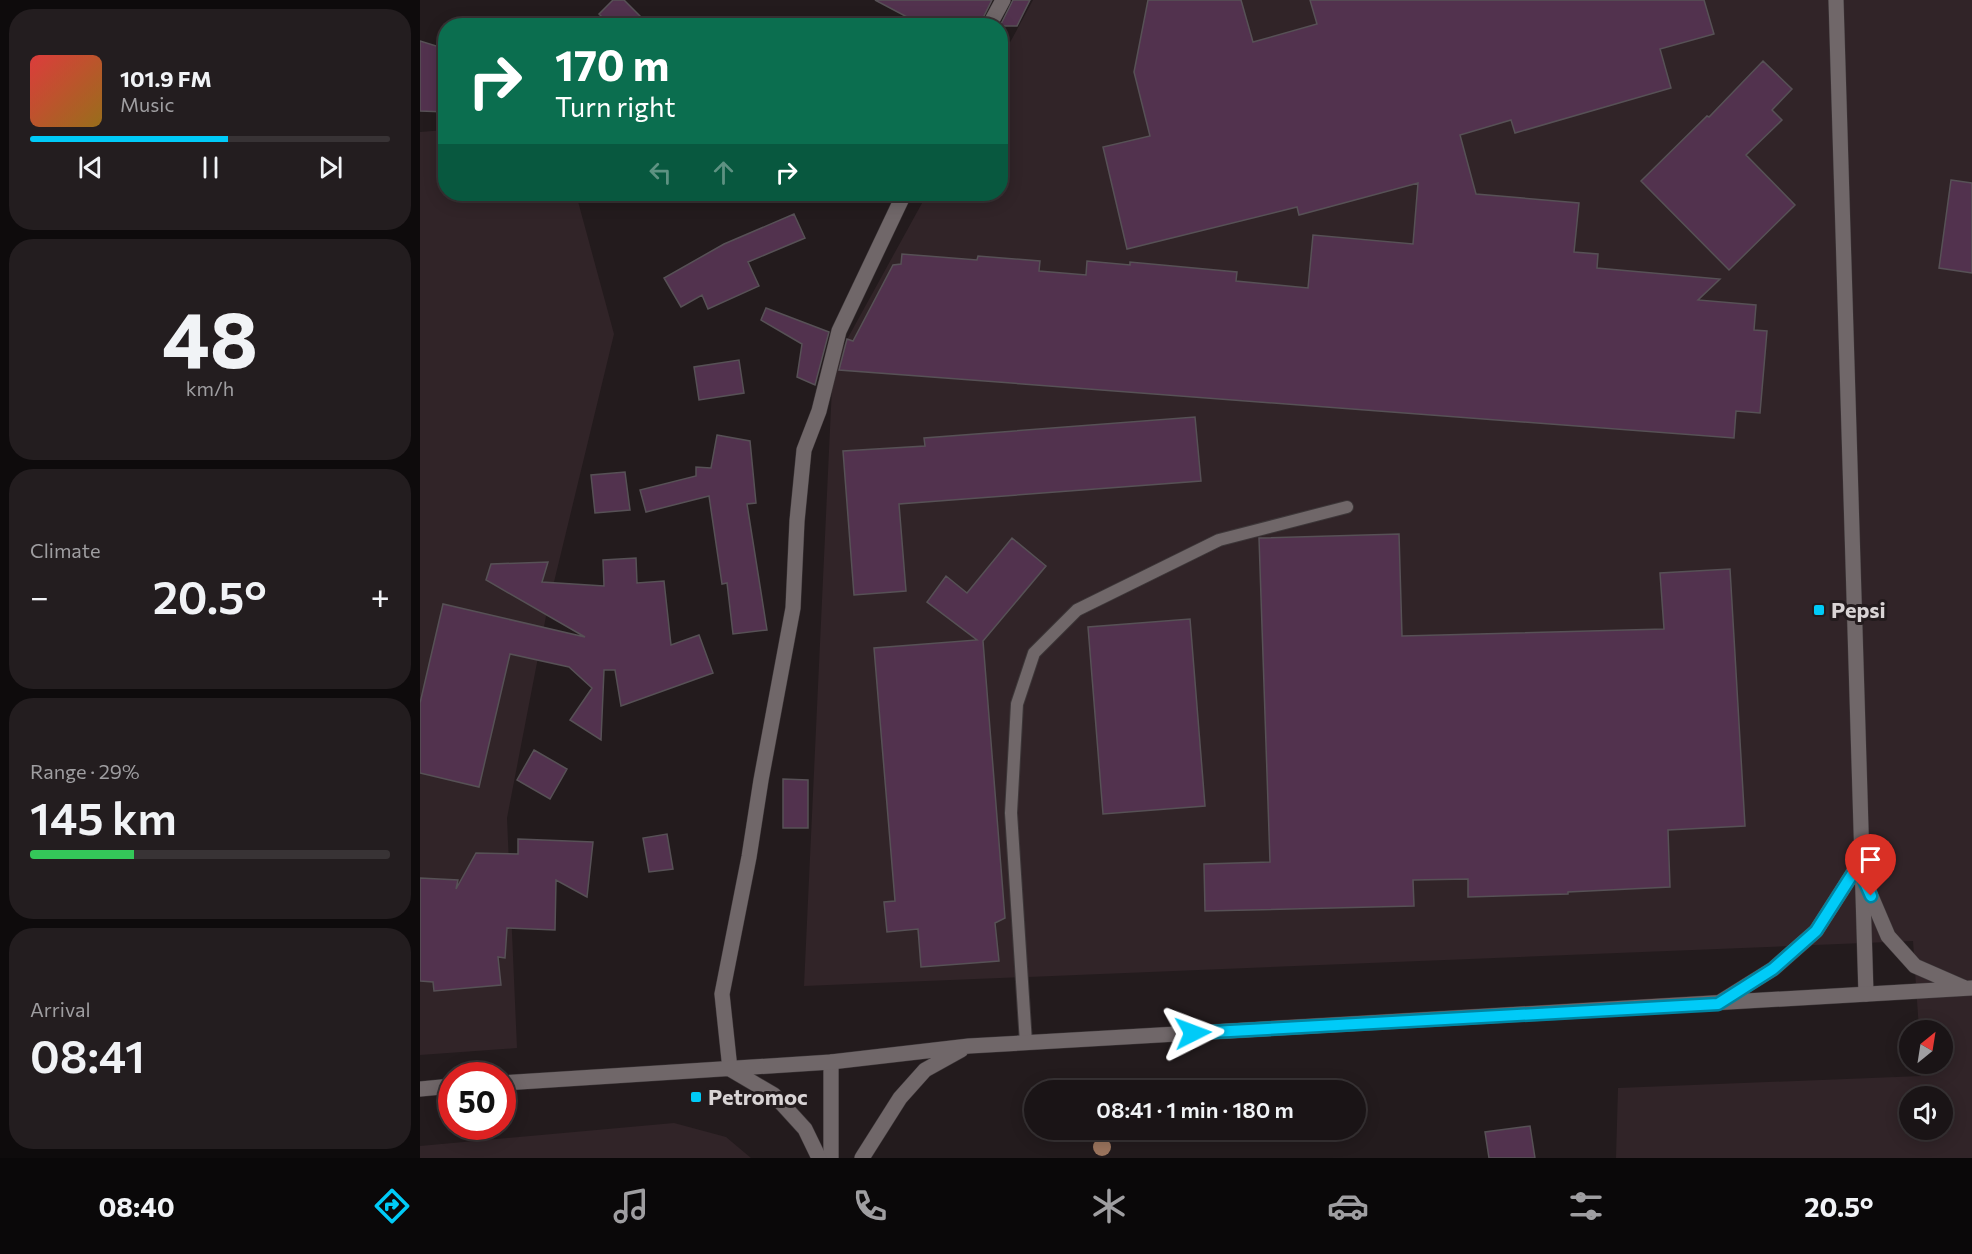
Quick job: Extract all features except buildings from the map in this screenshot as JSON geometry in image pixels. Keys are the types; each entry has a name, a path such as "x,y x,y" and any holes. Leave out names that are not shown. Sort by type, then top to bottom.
{"main road":[{"path":"993,18 1003,0"},
{"path":"1836,0 1866,994"},
{"path":"730,1069 722,994 793,608 797,521 804,450 819,411 839,331 901,201"},
{"path":"1718,1004 1773,969 1816,931 1862,859"},
{"path":"1862,876 1888,936 1915,966 1969,988"},
{"path":"516,1082 831,1062 969,1046 1969,988"},
{"path":"862,1158 900,1098 925,1070 969,1046"},
{"path":"831,1062 831,1158"},
{"path":"730,1069 774,1095 805,1129 819,1158"},
{"path":"420,1089 438,1087"}],"lane":[{"path":"1026,1043 1011,813 1017,704 1034,653 1077,610 1219,540 1347,507"}],"shaded area":[{"path":"1033,0 1972,0 1972,1158 1616,1158 1618,1088 1953,1074 1953,1020 1918,1020 1913,941 804,986 833,365 923,201 1008,201 1008,46"},
{"path":"438,131 438,201 578,201 614,334 547,611 507,818 517,1048 420,1055 420,132"},
{"path":"674,1123 726,1137 751,1158 420,1158 420,1146 486,1140 516,1140 516,1137"}],"place":[{"name":"Pepsi","path":"1819,610"},
{"name":"Petromoc","path":"696,1097"}],"route":[{"path":"1193,1033 1718,1004 1773,969 1816,931 1862,859 1862,876 1871,896"}]}
